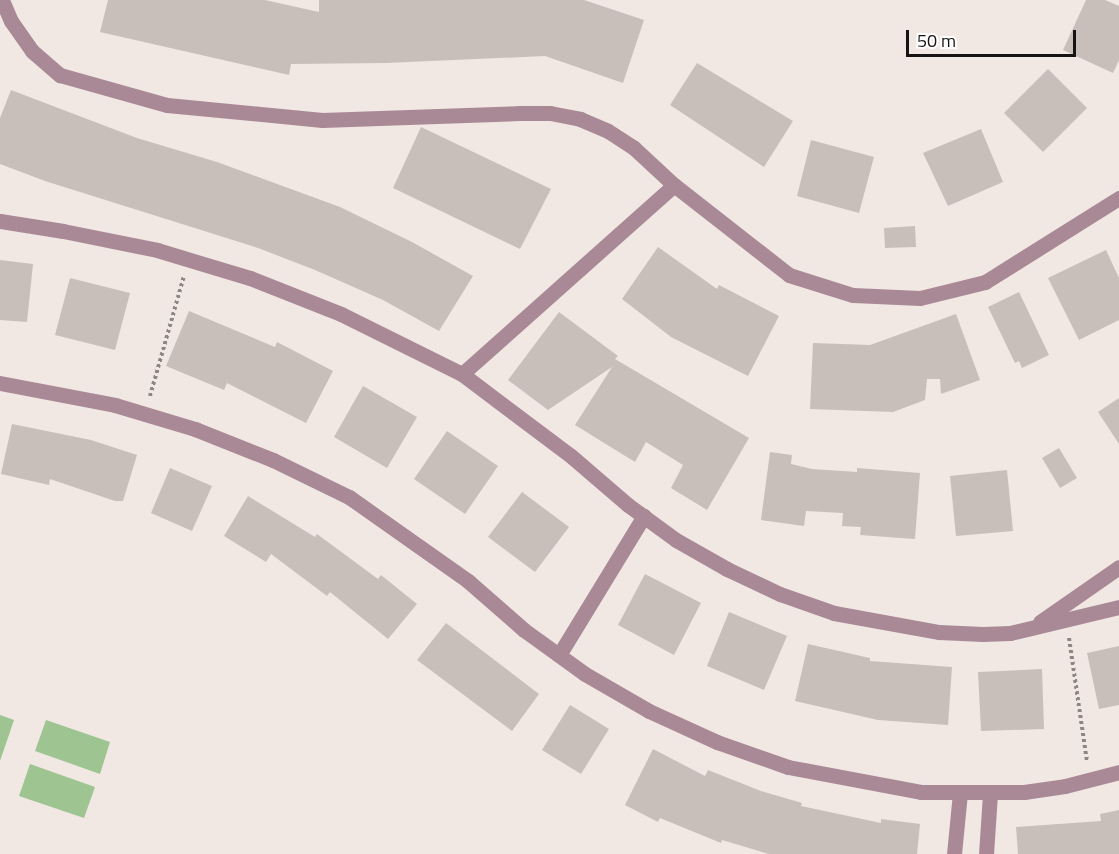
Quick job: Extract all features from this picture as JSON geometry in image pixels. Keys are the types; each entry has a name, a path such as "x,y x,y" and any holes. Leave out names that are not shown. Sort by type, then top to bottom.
{"street":[{"path":"2,0 11,21 32,51 60,75 167,105 322,120 550,113 580,119 608,131 634,148 674,185 789,275 853,296 920,298 985,282 1119,198"},
{"path":"462,374 674,185"},
{"path":"0,221 63,231 189,259 250,278 341,314 462,374 571,456 676,540 727,569 780,594 834,612 939,632 983,634 1010,633 1119,607"},
{"path":"0,383 115,405 195,429 273,460 349,497 468,581 524,630 585,674 649,711 717,742 778,763 861,782 921,792 960,794 1024,792 1090,780 1119,772"},
{"path":"559,655 644,516"},
{"path":"1034,627 1119,567"},
{"path":"986,854 990,793"},
{"path":"954,854 960,794"}],"path":[{"path":"145,414 189,259"},
{"path":"1066,620 1090,780"}],"green space":[{"path":"0,715 14,720 0,761"},
{"path":"46,720 110,742 100,774 35,751"},
{"path":"30,764 95,787 84,818 19,796"}],"building":[{"path":"108,0 265,0 319,12 319,0 584,0 644,20 623,83 545,56 386,63 291,64 289,75 100,32"},
{"path":"1086,0 1105,0 1119,6 1119,60 1113,73 1063,50"},
{"path":"697,63 793,121 764,167 670,105"},
{"path":"1048,69 1087,108 1043,152 1004,113"},
{"path":"11,90 137,138 217,162 340,207 412,242 473,276 439,331 383,300 258,248 45,181 0,164 0,118"},
{"path":"421,127 551,189 520,249 393,188"},
{"path":"981,129 1003,182 948,206 923,153"},
{"path":"811,140 874,157 859,213 797,196"},
{"path":"915,226 916,247 885,248 884,228"},
{"path":"658,247 717,289 719,285 779,316 748,376 671,337 622,299"},
{"path":"1106,250 1119,278 1119,320 1079,340 1048,278"},
{"path":"0,260 33,264 27,322 0,320"},
{"path":"70,278 130,293 115,350 55,335"},
{"path":"1019,292 1049,355 1022,368 1019,361 1015,363 988,307"},
{"path":"189,311 275,347 277,342 333,371 306,423 227,383 224,390 166,366"},
{"path":"559,312 618,356 615,359 749,438 707,510 671,488 683,465 646,442 635,462 575,425 612,367 548,410 508,380"},
{"path":"956,314 980,380 941,394 940,379 927,379 925,400 893,412 810,409 813,343 870,345"},
{"path":"363,386 417,417 387,468 334,437"},
{"path":"1119,398 1119,444 1098,412"},
{"path":"12,424 91,440 137,455 123,501 115,501 50,479 49,485 1,474"},
{"path":"447,431 498,466 465,514 414,479"},
{"path":"1059,448 1077,478 1060,488 1042,458"},
{"path":"770,452 792,455 791,464 812,469 857,472 857,468 920,473 915,539 860,535 861,527 842,526 843,513 806,511 804,526 761,520"},
{"path":"170,468 212,486 192,531 151,513"},
{"path":"1007,470 1013,531 956,536 950,476"},
{"path":"522,492 569,527 535,572 488,537"},
{"path":"248,496 315,537 317,534 378,579 381,575 417,604 388,639 330,592 327,596 271,554 266,562 224,536"},
{"path":"645,574 701,603 674,655 618,625"},
{"path":"729,612 787,636 764,690 707,666"},
{"path":"446,623 539,694 512,731 417,660"},
{"path":"808,644 870,658 870,661 952,667 948,725 878,720 795,701"},
{"path":"1119,646 1119,705 1099,709 1087,653"},
{"path":"1042,669 1044,729 981,731 978,672"},
{"path":"570,705 609,729 581,774 542,750"},
{"path":"653,749 705,776 708,770 761,791 802,803 801,806 881,823 881,819 920,824 917,854 769,854 722,840 721,843 660,818 658,822 625,805"},
{"path":"1119,810 1119,854 1018,854 1016,827 1101,821 1100,814"}]}
